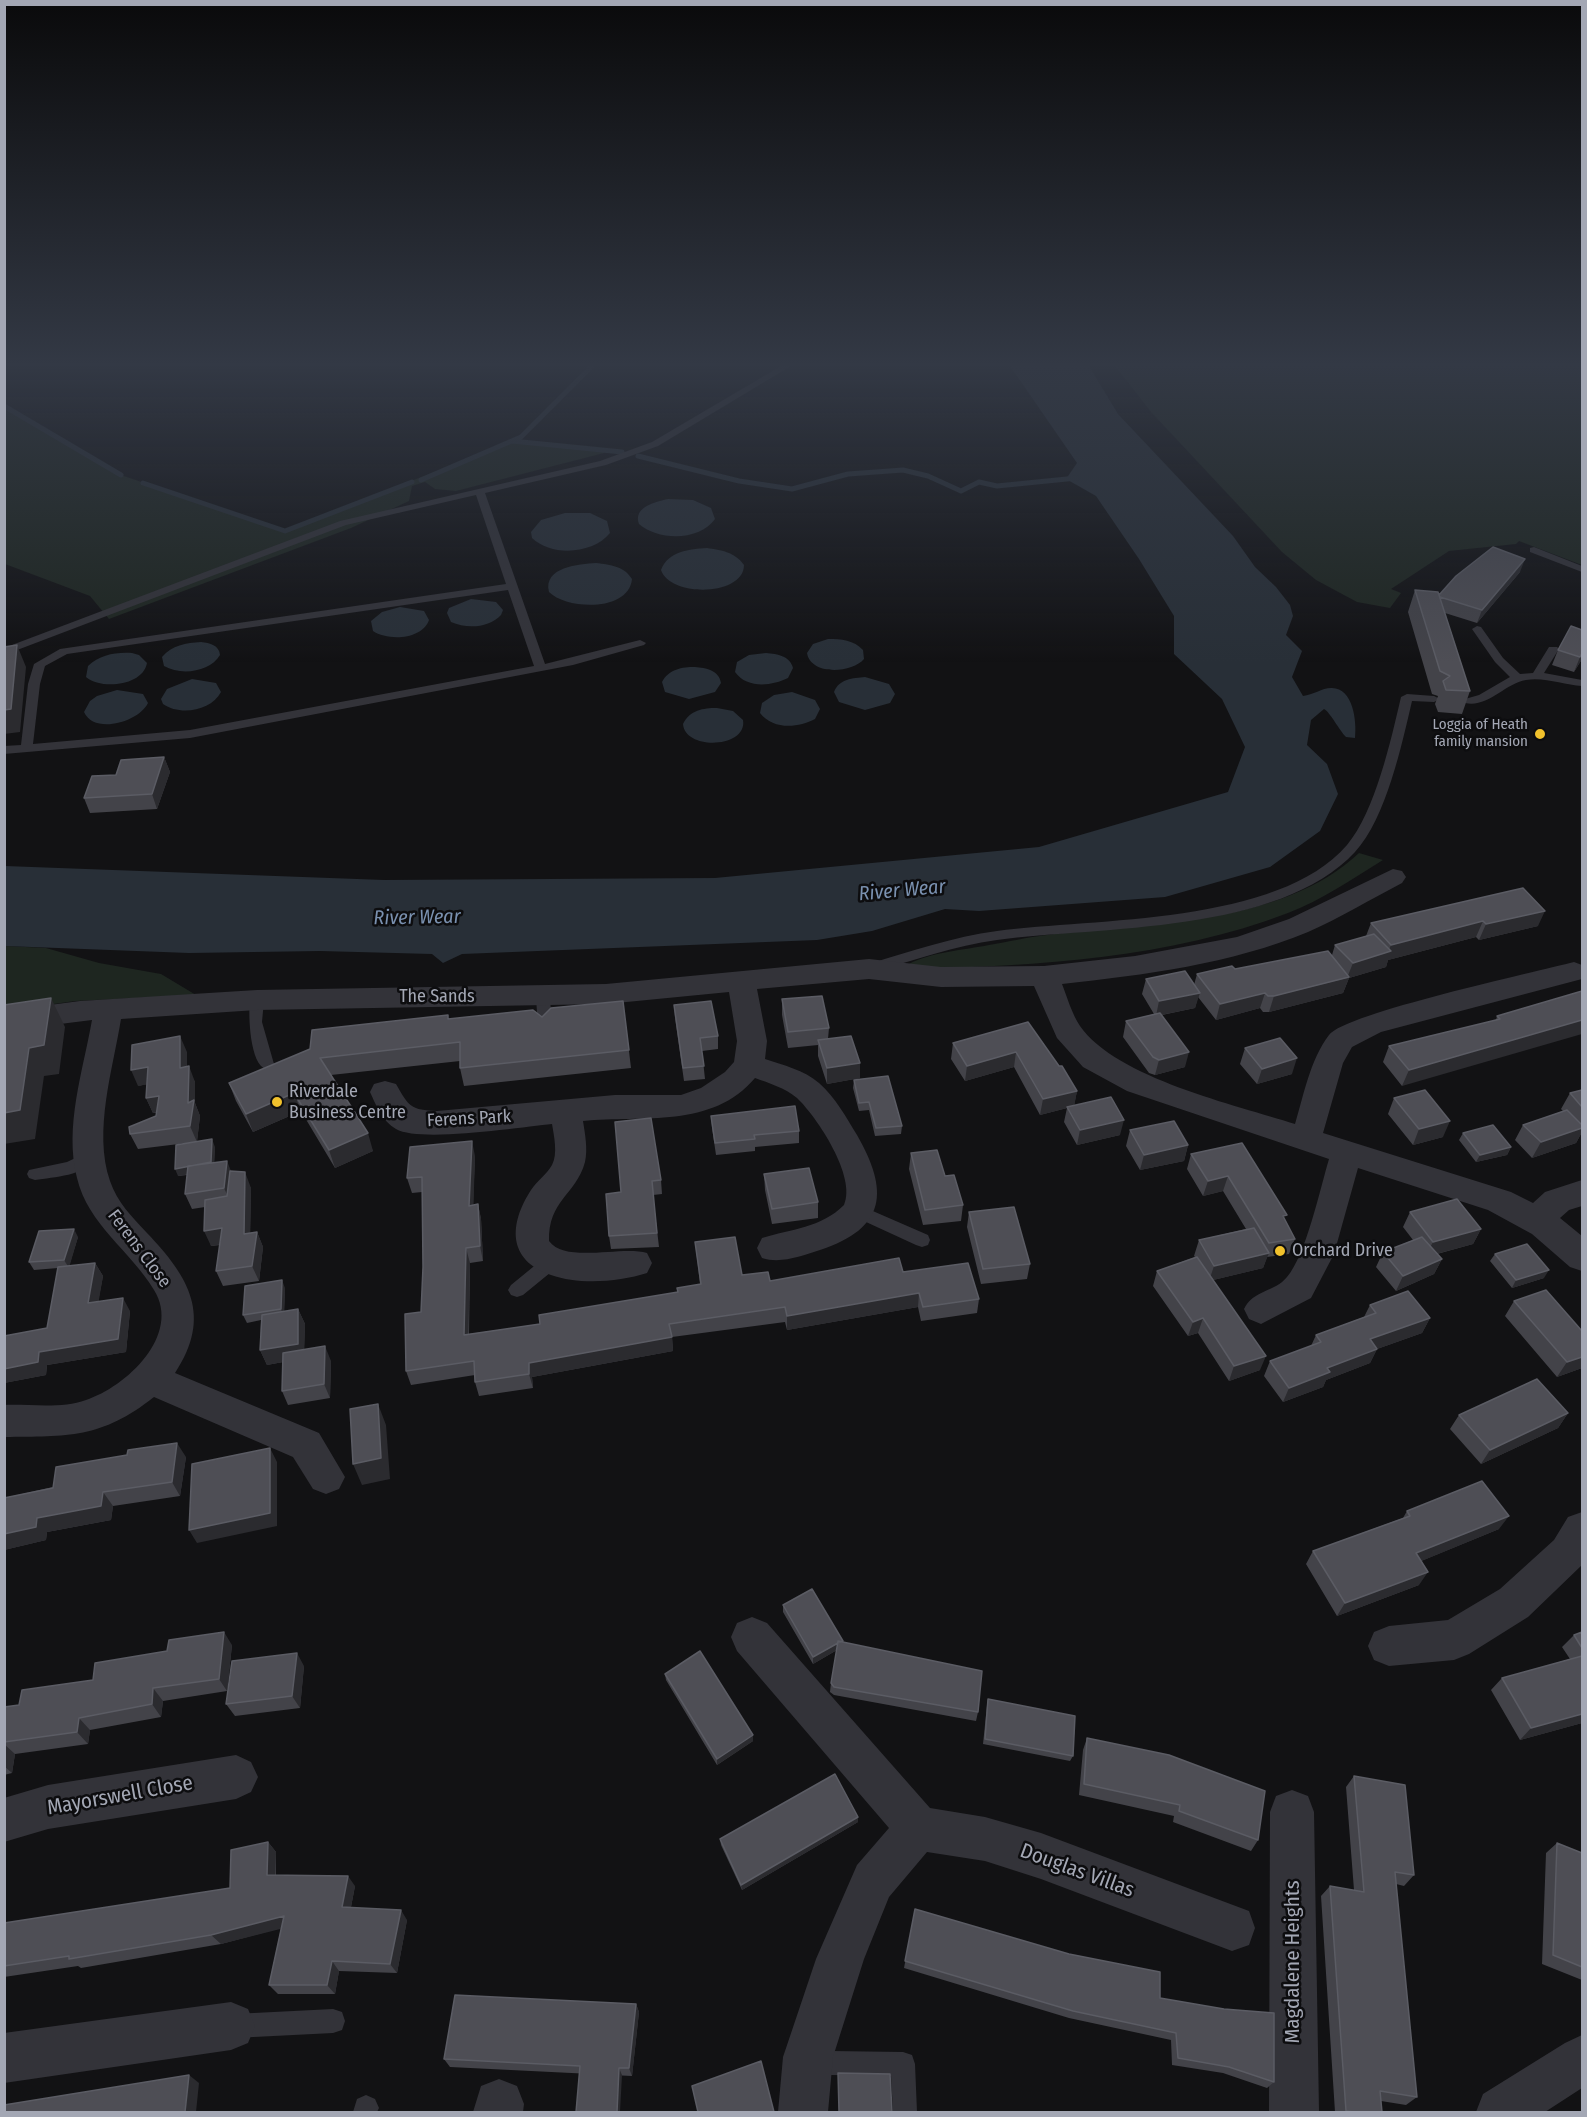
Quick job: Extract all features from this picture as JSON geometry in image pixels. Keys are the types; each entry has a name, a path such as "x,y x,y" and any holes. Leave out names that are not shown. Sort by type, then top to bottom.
{"street":[{"path":"869,969 941,977 1044,976 1135,966 1242,945 1299,925 1393,877"},
{"name":"The Sands","path":"4,1021 108,1010 257,1000 543,997 741,982 869,969"},
{"path":"1306,1139 1328,1063 1341,1040 1372,1024 1574,972"},
{"path":"1044,976 1067,1031 1094,1059 1138,1083 1204,1107 1499,1201 1537,1219 1574,1247 1582,1257"},
{"path":"741,982 752,1041 749,1065 787,1078 808,1091 853,1155 863,1189 859,1211 838,1229 774,1248"},
{"name":"Ferens Close","path":"4,1421 88,1417 125,1400 151,1378 169,1352 178,1324 174,1295 158,1270 115,1221 93,1182 88,1158 90,1127 108,1010"},
{"name":"Ferens Park","path":"385,1092 392,1107 406,1121 437,1123 615,1106 682,1106 712,1096 736,1080 749,1065"},
{"path":"567,1112 569,1162 557,1183 543,1198 532,1224 534,1247 550,1263 592,1268 635,1263"},
{"path":"1261,1309 1299,1287 1317,1254 1347,1151"},
{"path":"1537,1219 1557,1201 1582,1193"},
{"path":"151,1378 306,1445 326,1477"},
{"path":"1389,1646 1454,1640 1514,1603 1568,1553 1582,1530"},
{"path":"752,1637 918,1828 873,1881 840,1959 808,2057 803,2112"},
{"name":"Mayorswell Close","path":"4,1820 48,1807 236,1777"},
{"name":"Magdalene Heights","path":"1292,1812 1294,2112"},
{"name":"Douglas Villas","path":"918,1828 985,1839 1041,1856 1232,1928"},
{"path":"4,2058 231,2026"},
{"path":"1501,2112 1582,2060"}],"lane":[{"path":"4,652 343,523 595,465"},
{"path":"479,490 540,667"},
{"path":"1534,550 1582,569"},
{"path":"27,748 34,684 40,664 64,651 512,586"},
{"path":"1477,629 1499,660 1517,678"},
{"path":"4,750 190,734 573,662 640,643"},
{"path":"1537,675 1553,649"},
{"path":"1469,701 1488,697 1517,678 1537,675 1582,683"},
{"path":"869,969 928,951 993,936 1201,914 1289,890 1320,875 1340,861 1352,847 1372,810 1401,727 1407,697 1434,699"},
{"path":"543,997 545,1028"},
{"path":"257,1000 255,1022 266,1064"},
{"path":"36,1174 69,1168 88,1158"},
{"path":"859,1211 922,1240"},
{"path":"517,1290 550,1263"},
{"path":"231,2026 333,2021"},
{"path":"831,2063 903,2064 905,2112"}],"shaded area":[{"path":"5,465 104,465 121,475 285,531 452,465 558,465 456,491 435,489 425,482 412,486 409,501 351,528 109,619 90,596 5,564"},
{"path":"1200,465 1582,465 1582,565 1519,541 1516,544 1449,551 1391,589 1401,593 1390,608 1357,602 1316,580 1282,552"},
{"path":"1359,853 1383,860 1301,908 1243,928 1198,940 1151,950 1056,962 914,969 909,964 937,954 1032,937 1169,923 1253,908 1292,895 1328,877"},
{"path":"5,946 46,948 99,963 161,974 196,995 75,1001 5,1011"}],"water":[{"name":"River Wear","path":"1076,465 1166,465 1233,536 1255,567 1276,587 1290,605 1293,616 1286,635 1302,651 1292,677 1303,696 1331,688 1338,689 1349,699 1354,714 1355,738 1346,737 1324,709 1311,720 1307,745 1327,764 1338,794 1320,831 1270,867 1165,897 979,911 945,909 872,931 817,940 462,954 443,963 432,954 320,951 189,953 5,946 5,866 384,880 715,878 1039,847 1228,792 1245,747 1222,699 1174,654 1174,616 1096,496 1066,479"},
{"path":"668,499 693,500 711,508 715,519 699,531 678,536 667,536 647,530 639,524 639,513 642,509"},
{"path":"565,513 590,513 607,521 610,533 593,545 572,550 550,548 532,538 531,532 541,520"},
{"path":"707,548 736,557 744,565 741,575 732,583 706,590 678,585 667,579 661,570 669,559 680,552"},
{"path":"596,563 621,569 629,575 632,579 628,590 620,597 596,605 569,602 549,592 551,577 557,572 572,566"},
{"path":"471,599 496,602 503,610 501,615 490,623 478,626 464,626 451,622 447,613 449,608"},
{"path":"400,607 424,611 429,620 425,627 419,632 404,637 387,636 373,631 371,621 382,612"},
{"path":"828,639 856,644 863,650 864,659 858,664 842,669 832,670 816,666 807,653 813,644"},
{"path":"201,642 214,645 218,649 220,655 209,665 195,671 179,671 164,666 162,657 170,650 185,644"},
{"path":"766,653 779,655 789,661 793,668 788,678 775,683 760,684 746,681 735,672 737,662 749,655"},
{"path":"114,654 139,655 147,663 144,671 138,677 121,684 101,684 86,677 88,666 98,659"},
{"path":"681,668 708,669 718,675 721,683 715,692 689,699 665,692 662,682 668,674"},
{"path":"865,677 889,684 895,694 890,703 865,710 839,702 834,692 839,684"},
{"path":"192,679 216,683 221,692 210,704 195,710 178,710 163,704 161,699 167,689"},
{"path":"117,690 143,694 148,703 136,716 116,723 97,723 89,719 84,712 90,701 97,696"},
{"path":"792,692 815,700 820,709 815,719 794,726 786,726 765,719 760,713 762,703 774,695"},
{"path":"717,708 733,711 743,720 742,729 736,736 716,743 694,739 686,733 683,724 689,716 702,709"}],"building":[{"path":"1493,547 1525,559 1482,610 1440,597 1439,595 1456,576"},
{"path":"1415,590 1438,592 1470,691 1446,690 1443,681 1450,676 1440,671"},
{"path":"1571,626 1582,630 1580,657 1558,650"},
{"path":"17,645 11,709 4,710 4,647"},
{"path":"164,757 152,794 84,798 92,776 116,775 121,760"},
{"path":"1523,888 1545,911 1486,924 1483,921 1391,945 1371,923"},
{"path":"1374,934 1391,951 1353,963 1335,945"},
{"path":"1328,951 1349,977 1274,996 1268,996 1265,993 1220,1004 1197,974 1232,966 1235,969"},
{"path":"1185,971 1200,993 1159,1001 1146,979"},
{"path":"1582,991 1582,1020 1409,1070 1389,1046 1500,1019 1497,1016"},
{"path":"822,996 829,1028 788,1032 782,999"},
{"path":"51,998 44,1045 29,1048 20,1110 4,1113 4,1005"},
{"path":"623,1001 629,1050 460,1068 460,1042 320,1058 368,1133 329,1150 294,1093 246,1114 229,1083 310,1049 312,1030 448,1015 448,1019 533,1010 542,1017 551,1008"},
{"path":"711,1001 718,1036 700,1038 704,1066 683,1068 674,1005"},
{"path":"1160,1013 1189,1052 1159,1060 1153,1057 1126,1021"},
{"path":"1028,1022 1059,1066 1062,1066 1077,1091 1043,1099 1016,1052 967,1066 953,1043"},
{"path":"180,1036 180,1068 189,1066 188,1103 194,1100 190,1126 130,1134 129,1127 156,1116 159,1096 146,1098 148,1067 131,1070 132,1045"},
{"path":"851,1036 860,1063 827,1068 818,1040"},
{"path":"1280,1038 1297,1058 1262,1069 1245,1048"},
{"path":"888,1076 902,1126 876,1128 869,1102 859,1103 854,1080"},
{"path":"1425,1090 1450,1121 1419,1129 1394,1098"},
{"path":"1582,1090 1582,1107 1570,1093"},
{"path":"1111,1097 1124,1120 1080,1130 1067,1107"},
{"path":"795,1106 799,1131 754,1135 755,1139 715,1143 711,1116"},
{"path":"1567,1110 1582,1125 1582,1128 1541,1142 1523,1125"},
{"path":"651,1118 661,1180 652,1181 657,1233 609,1236 606,1194 621,1192 615,1122"},
{"path":"1174,1121 1188,1145 1144,1155 1130,1130"},
{"path":"1493,1125 1511,1147 1480,1155 1463,1133"},
{"path":"212,1139 211,1162 175,1169 176,1145"},
{"path":"472,1141 469,1206 478,1204 480,1246 466,1248 464,1335 540,1324 539,1315 678,1292 677,1288 701,1284 695,1242 735,1237 742,1275 768,1272 770,1281 899,1258 903,1272 968,1263 979,1299 923,1307 919,1293 787,1316 785,1307 669,1324 672,1337 529,1363 529,1374 475,1382 474,1361 406,1371 405,1314 421,1312 423,1267 422,1177 407,1178 410,1147"},
{"path":"1242,1143 1287,1215 1283,1216 1295,1239 1269,1243 1228,1176 1208,1181 1191,1154"},
{"path":"937,1150 945,1176 954,1175 963,1205 925,1210 911,1153"},
{"path":"227,1161 224,1188 185,1194 188,1166"},
{"path":"809,1168 818,1202 772,1209 764,1174"},
{"path":"230,1171 245,1172 244,1234 257,1232 252,1266 216,1271 222,1228 204,1231 205,1200 227,1196"},
{"path":"1457,1199 1481,1229 1433,1242 1410,1212"},
{"path":"1014,1207 1030,1264 983,1269 969,1212"},
{"path":"1254,1228 1269,1253 1214,1266 1199,1240"},
{"path":"74,1229 64,1260 29,1262 39,1231"},
{"path":"1422,1237 1442,1259 1403,1276 1383,1252"},
{"path":"1527,1244 1549,1270 1516,1280 1495,1254"},
{"path":"1197,1257 1266,1356 1234,1366 1203,1318 1193,1322 1157,1271"},
{"path":"95,1263 88,1303 123,1298 118,1339 39,1352 38,1362 4,1369 4,1336 47,1328 58,1267"},
{"path":"282,1280 281,1309 243,1315 245,1286"},
{"path":"1546,1290 1582,1331 1582,1357 1567,1362 1514,1301"},
{"path":"1408,1291 1430,1318 1370,1339 1377,1349 1327,1368 1330,1372 1289,1388 1270,1361 1321,1342 1316,1335 1376,1313 1370,1305"},
{"path":"298,1309 298,1344 260,1350 262,1315"},
{"path":"325,1346 324,1384 282,1391 283,1353"},
{"path":"1537,1379 1568,1413 1490,1450 1459,1415"},
{"path":"378,1404 381,1458 353,1464 350,1409"},
{"path":"177,1443 172,1482 103,1492 101,1506 37,1518 36,1527 4,1534 4,1498 53,1488 56,1467 127,1455 128,1450"},
{"path":"270,1448 270,1513 189,1530 192,1464"},
{"path":"1482,1481 1509,1516 1416,1553 1428,1572 1345,1603 1313,1551 1410,1516 1407,1511"},
{"path":"812,1589 843,1641 838,1641 813,1657 783,1605"},
{"path":"224,1632 219,1679 153,1688 152,1704 79,1718 77,1732 4,1742 4,1707 19,1705 22,1690 93,1680 95,1663 167,1651 169,1640"},
{"path":"1582,1632 1582,1648 1574,1635"},
{"path":"838,1641 982,1671 978,1712 834,1687 831,1683"},
{"path":"700,1651 753,1735 717,1759 665,1674"},
{"path":"297,1653 292,1696 226,1704 232,1661"},
{"path":"1582,1656 1582,1714 1531,1728 1502,1678"},
{"path":"988,1699 1075,1716 1073,1756 985,1739"},
{"path":"1087,1738 1169,1755 1265,1791 1258,1840 1179,1811 1180,1805 1084,1784"},
{"path":"835,1774 858,1817 741,1885 720,1839"},
{"path":"1354,1776 1405,1785 1414,1875 1395,1872 1417,2097 1380,2091 1382,2112 1346,2111 1330,1886 1364,1892"},
{"path":"268,1842 267,1875 348,1876 342,1907 401,1910 390,1964 332,1961 327,1985 269,1985 284,1916 211,1935 69,1959 69,1956 4,1966 4,1923 230,1888 231,1850"},
{"path":"1557,1843 1582,1853 1582,1967 1553,1955"},
{"path":"915,1909 1069,1954 1160,1972 1160,1998 1224,2009 1274,2013 1274,2082 1229,2067 1178,2058 1176,2033 1073,2011 905,1961"},
{"path":"455,1995 636,2004 629,2068 619,2068 617,2112 576,2112 580,2066 444,2059"},
{"path":"761,2061 774,2112 698,2112 692,2086"},
{"path":"838,2073 890,2074 892,2112 839,2112"},
{"path":"189,2075 185,2112 4,2112 4,2105"}],"waterway":[{"path":"104,465 121,475"},
{"path":"421,480 456,465"},
{"path":"674,465 739,481 792,489 848,474 903,470 928,476 961,491 979,482 997,486 1077,478"},
{"path":"143,483 285,531 412,482"}],"place":[{"name":"Loggia of Heath family mansion","path":"1540,734"},
{"name":"Riverdale Business Centre","path":"277,1102"},
{"name":"Orchard Drive","path":"1280,1251"}]}
